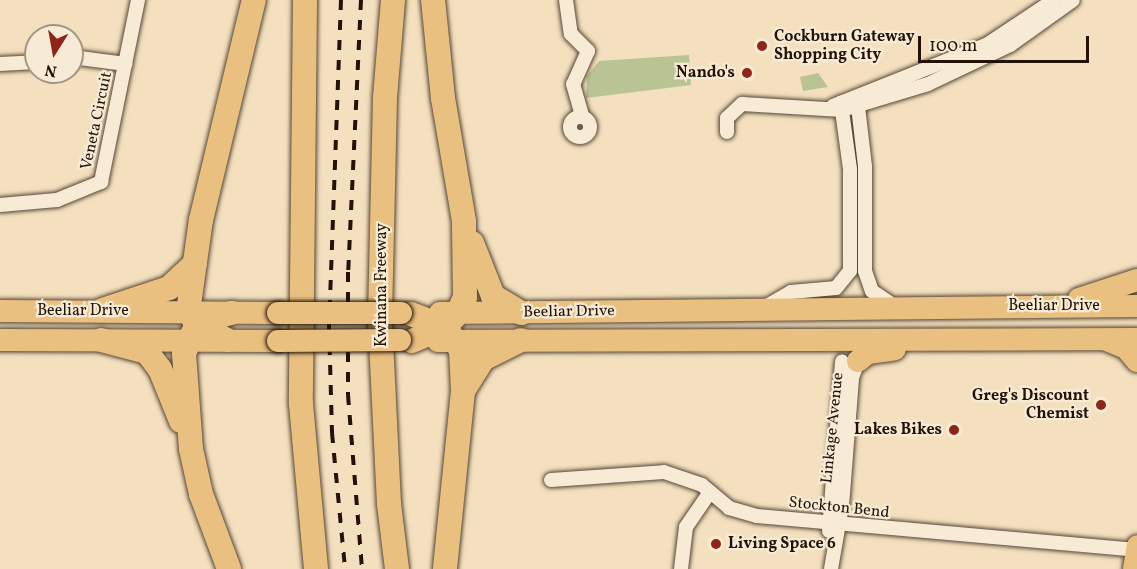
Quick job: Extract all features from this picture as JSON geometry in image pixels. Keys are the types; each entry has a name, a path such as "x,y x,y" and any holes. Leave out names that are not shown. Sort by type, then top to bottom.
{"highway":[{"path":"229,569 201,494 191,449 184,353 191,326 195,264 221,129 255,0"},
{"path":"305,0 302,404 316,569"},
{"name":"Kwinana Freeway","path":"393,0 385,97 380,320 389,504 398,569"},
{"path":"433,0 443,98 464,221 465,297 454,327 463,391 445,569"},
{"path":"464,221 493,296 521,313"},
{"path":"103,310 169,288 195,264"},
{"path":"1061,304 1137,280"},
{"name":"Beeliar Drive","path":"454,327 521,313 1061,304 1137,306"},
{"name":"Beeliar Drive","path":"0,310 103,310 191,326"},
{"path":"191,326 232,313 406,313 454,327"},
{"path":"191,326 227,340 278,341 406,341 454,327"},
{"name":"Beeliar Drive","path":"0,340 101,340 191,326"},
{"name":"Beeliar Drive","path":"454,327 520,340 554,341 1137,339"},
{"path":"816,340 832,345 850,361 874,351 943,339"},
{"path":"1102,339 1118,343 1137,361"},
{"path":"101,340 147,352 157,363 191,449"},
{"path":"463,391 483,359 520,340"}],"main road":[{"path":"1134,569 1137,545"}],"street":[{"name":"Veneta Circuit","path":"0,205 57,200 101,182 138,0"},
{"path":"566,0 571,34 588,51 575,78 574,96 578,117"},
{"path":"858,102 988,44 1054,0"},
{"path":"727,132 727,118 742,104 784,109 838,106 858,102 978,62 1033,31 1072,0"},
{"path":"84,59 126,64"},
{"path":"0,64 24,63"},
{"path":"858,102 865,166 865,271 872,291 894,306"},
{"path":"761,309 791,292 836,288 850,271 850,169 838,106"},
{"name":"Linkage Avenue","path":"830,569 852,378 850,361"},
{"name":"Stockton Bend","path":"550,480 664,472 710,492 729,508 757,516 1136,550"},
{"path":"681,569 686,527 710,492"}],"green space":[{"path":"689,55 691,85 586,98 587,76 599,61"},
{"path":"818,73 828,87 803,91 800,77"}],"railway":[{"path":"341,0 329,325 332,433 345,569"},
{"path":"361,0 348,272 348,395 362,569"}],"place":[{"name":"Cockburn Gateway Shopping City","path":"762,46"},
{"name":"Nando's","path":"747,73"},
{"name":"Greg's Discount Chemist","path":"1101,405"},
{"name":"Lakes Bikes","path":"954,430"},
{"name":"Living Space 6","path":"716,544"}]}
